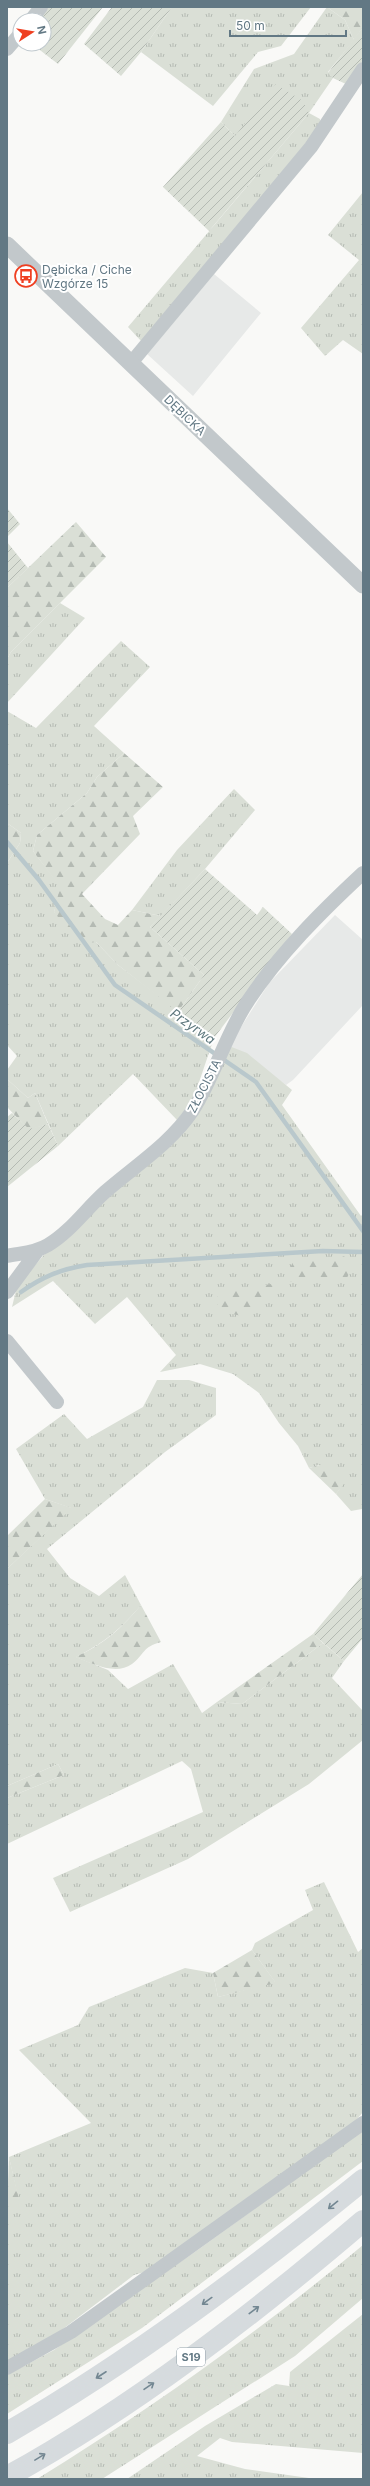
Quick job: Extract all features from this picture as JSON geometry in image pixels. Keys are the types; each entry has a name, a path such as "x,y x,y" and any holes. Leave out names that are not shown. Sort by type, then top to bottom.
{"highway":[{"path":"7,2434 140,2350 255,2266 363,2180"},
{"name":"S19","path":"7,2477 87,2428 180,2366 275,2294 363,2221"}],"street":[{"path":"131,363 311,147 363,69"},
{"name":"DĘBICKA","path":"7,245 363,585"},
{"name":"ZŁOCISTA","path":"7,1256 38,1250 66,1232 97,1200 149,1158 181,1126 198,1102 222,1049 247,1003 265,977 316,919 363,873"},
{"path":"7,1292 38,1250"},
{"path":"7,1341 57,1402"},
{"path":"7,2368 71,2332 363,2123"}],"shaded area":[{"path":"214,274 261,313 193,396 147,354"},
{"path":"335,915 363,940 363,1005 293,1080 286,1085 229,1046 269,983"}],"green space":[{"path":"48,7 103,7 58,64 42,52 52,52 52,12 44,12"},
{"path":"112,7 172,7 141,52 121,76 84,44"},
{"path":"172,7 311,7 281,46 258,52 213,106 141,52"},
{"path":"327,7 345,20 354,40 328,72 333,78 309,113 235,136 221,122 254,69 294,54"},
{"path":"327,7 363,7 363,27 354,40 345,20"},
{"path":"363,27 363,60 348,85 333,78 328,73"},
{"path":"276,84 303,101 309,113 209,231 163,187 221,122 235,136"},
{"path":"309,113 320,119 320,127 142,342 128,327"},
{"path":"363,192 363,354 343,340 325,356 301,328 359,260 328,235"},
{"path":"7,508 20,524 7,537"},
{"path":"76,522 106,557 11,652 7,659 7,588"},
{"path":"7,542 28,568 7,588"},
{"path":"60,603 85,618 7,703 7,659 11,652"},
{"path":"121,641 150,667 94,726 124,753 97,777 87,793 37,835 33,851 61,887 54,912 96,942 118,965 214,1038 193,1100 177,1120 133,1074 58,1146 35,1093 28,1098 7,1079 7,1070 17,1056 7,1045 7,863 20,843 21,833 7,823 7,711 36,728"},
{"path":"124,753 163,787 133,816 140,834 82,894 105,919 118,925 132,910 161,916 150,927 204,975 178,1012 118,965 96,942 80,944 54,912 60,887 33,851 37,835 87,793 97,777"},
{"path":"234,789 255,810 205,869 161,916 132,910 177,850"},
{"path":"7,823 21,833 20,843 7,863"},
{"path":"205,869 257,915 263,907 292,934 214,1038 178,1012 204,975 150,927"},
{"path":"229,1046 247,1053 292,1090 282,1105 361,1216 363,1214 362,1509 351,1511 336,1494 345,1481 319,1465 309,1468 298,1446 279,1423 259,1393 233,1374 200,1364 160,1372 176,1355 127,1297 95,1324 53,1281 12,1307 17,1286 43,1256 96,1206 158,1157"},
{"path":"7,1079 28,1098 35,1093 48,1124 29,1130 7,1107"},
{"path":"12,1113 29,1129 48,1124 58,1146 7,1187 7,1117"},
{"path":"342,1256 355,1260 347,1278 283,1282 294,1260"},
{"path":"277,1283 268,1301 242,1316 218,1311 217,1293"},
{"path":"157,1380 189,1380 216,1388 216,1415 165,1452 47,1549 70,1578 99,1596 125,1575 141,1605 112,1635 76,1657 108,1670 128,1689 173,1664 202,1713 217,1702 242,1704 323,1643 344,1661 332,1678 363,1711 363,1740 309,1784 188,1859 70,1912 53,1878 203,1812 191,1769 182,1761 7,1844 7,1798 64,1775 58,1764 7,1786 7,1569 71,1508 45,1499 16,1449 64,1414 87,1439 143,1407"},
{"path":"327,1463 346,1481 336,1494 309,1468"},
{"path":"45,1499 72,1508 7,1569 7,1536"},
{"path":"363,1574 363,1638 344,1661 313,1634"},
{"path":"141,1605 161,1642 150,1646 132,1664 118,1669 111,1669 96,1665 75,1657 103,1642 127,1621"},
{"path":"313,1634 323,1643 242,1704 217,1702"},
{"path":"58,1764 64,1775 7,1798 7,1786"},
{"path":"324,1882 358,1952 363,1948 363,2112 352,2125 148,2271 134,2275 59,2332 7,2363 7,2207 20,2207 9,2157 91,2123 19,2050 78,2025 89,2007 185,1968 213,1973 218,1997 275,1982 252,1950 255,1943 313,1910 305,1890"},
{"path":"252,1950 276,1983 218,1997 213,1973"},
{"path":"363,2130 363,2161 142,2328 7,2414 7,2375 54,2350 199,2249"},
{"path":"9,2157 21,2208 7,2207"},
{"path":"363,2245 363,2298 295,2356 102,2479 37,2479 122,2425 204,2368 285,2308"},
{"path":"363,2314 363,2453 232,2442 220,2438 197,2456 245,2469 316,2479 127,2479 205,2426 276,2384 289,2386 290,2372"}],"waterway":[{"name":"Przyrwa","path":"7,842 39,880 115,985 256,1082 363,1231"},
{"path":"21,1292 52,1274 87,1265 323,1251 363,1252"}],"place":[{"name":"Dębicka / Ciche Wzgórze 15","path":"26,276"}]}
